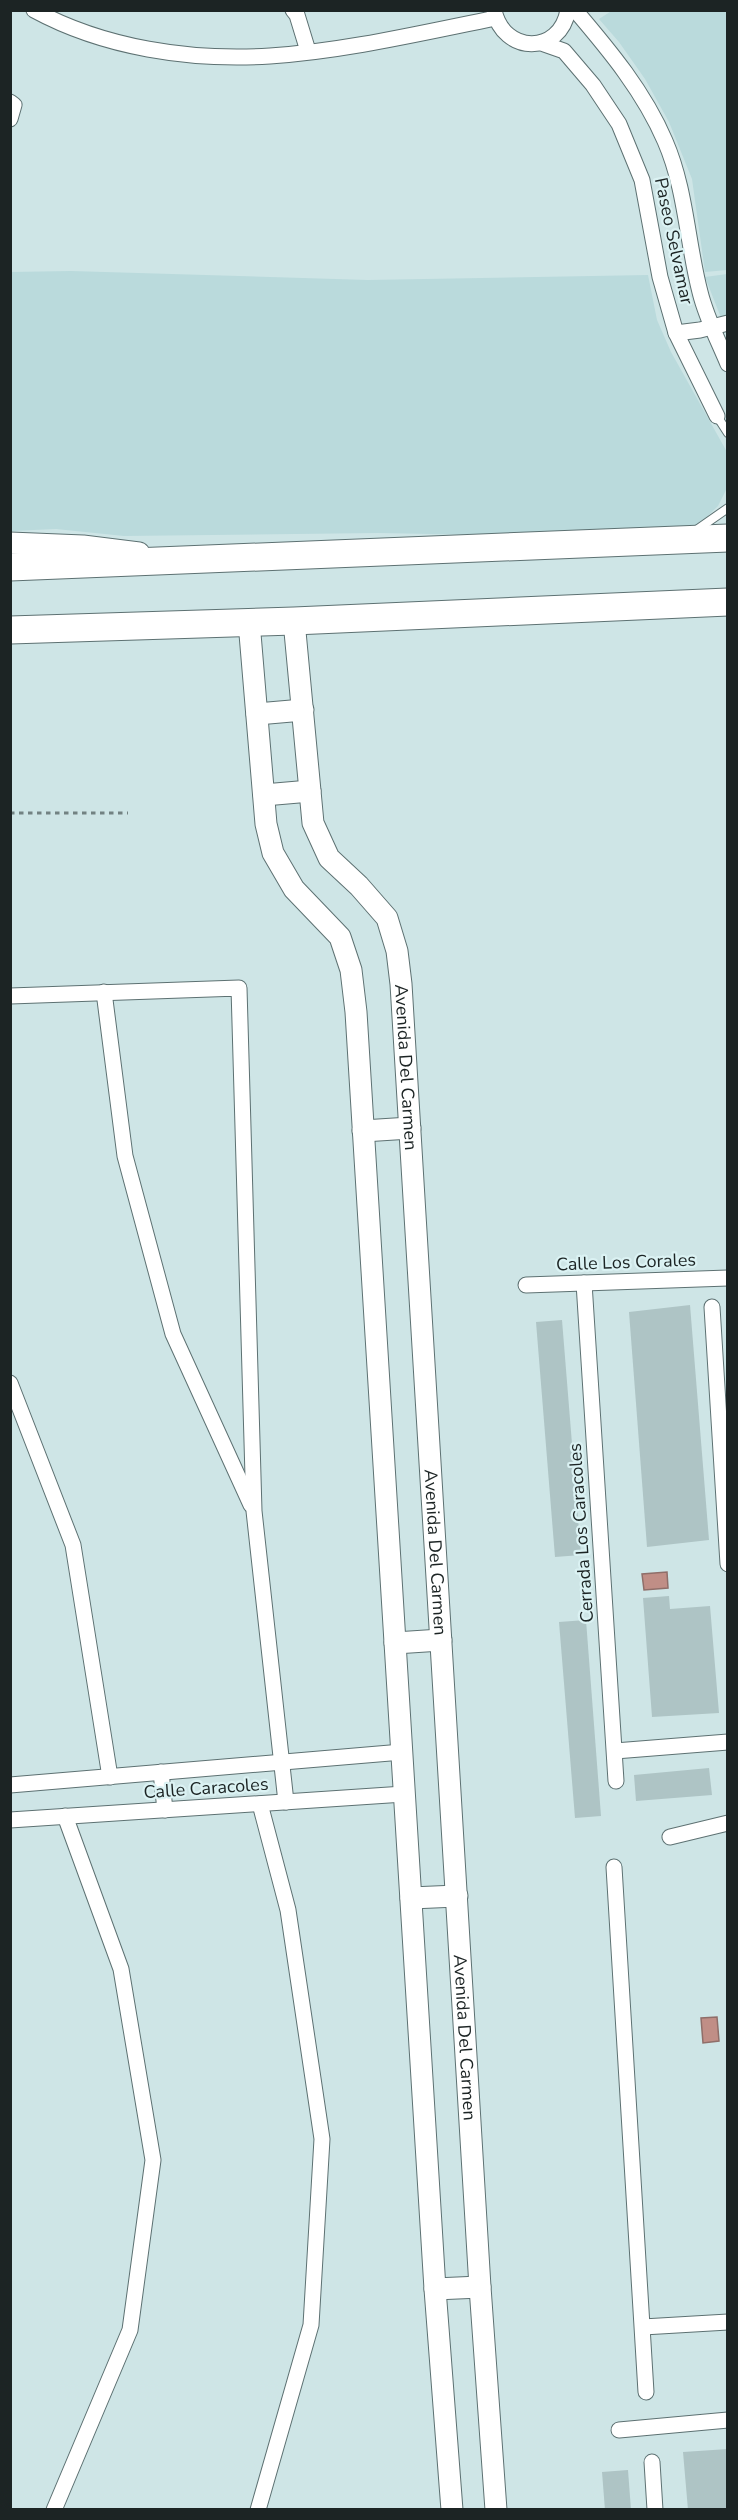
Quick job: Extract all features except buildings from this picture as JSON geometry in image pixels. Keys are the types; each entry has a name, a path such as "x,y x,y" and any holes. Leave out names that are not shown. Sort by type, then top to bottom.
{"highway":[{"path":"10,567 728,538"},
{"path":"10,630 294,621 728,602"}],"main road":[{"path":"10,543 83,546 178,561"},
{"name":"Avenida Del Carmen","path":"294,621 313,823 329,858 359,886 387,918 397,951 401,984 480,2287 496,2510"},
{"path":"249,622 266,824 273,854 294,889 340,937 351,970 435,2289 452,2510"},
{"path":"257,714 303,710"},
{"path":"264,795 310,791"},
{"path":"363,1131 410,1128"},
{"path":"395,1643 441,1640"},
{"path":"411,1898 457,1896"},
{"path":"435,2289 480,2287"}],"street":[{"path":"34,10 54,21 103,40 197,55 237,56 270,56 373,42 495,14"},
{"path":"293,10 297,15 308,51"},
{"path":"544,44 559,32 566,22 568,10"},
{"name":"Paseo Selvamar","path":"575,10 605,45 639,91 666,142 683,203 700,292 711,327 728,364"},
{"name":"Paseo Selvamar","path":"495,14 502,30 511,38 524,43 544,44 564,51 593,85 619,124 642,180 660,277 676,333 717,416"},
{"path":"10,102 14,105 10,119"},
{"path":"676,333 728,323"},
{"path":"10,996 239,988 254,1511 286,1802"},
{"path":"104,992 125,1156 173,1334 254,1511"},
{"name":"Calle Los Corales","path":"526,1285 728,1278"},
{"name":"Cerrada Los Caracoles","path":"584,1283 616,1781"},
{"path":"712,1307 728,1564"},
{"path":"10,1383 74,1545 110,1777"},
{"path":"615,1750 728,1742"},
{"name":"Calle Caracoles","path":"10,1785 402,1752"},
{"path":"161,1772 165,1810"},
{"name":"Calle Caracoles","path":"10,1820 404,1794"},
{"path":"258,2510 310,2325 322,2139 288,1910 260,1804"},
{"path":"54,2510 130,2330 153,2160 121,1969 65,1816"},
{"path":"670,1838 728,1823"},
{"path":"614,1867 646,2392"},
{"path":"643,2327 728,2322"},
{"path":"620,2430 728,2420"},
{"path":"652,2462 655,2510"}],"lane":[{"name":"Paseo Selvamar","path":"717,416 728,434"},
{"path":"684,539 728,508"}],"path":[{"path":"10,813 128,813"}],"shaded area":[{"path":"613,10 727,11 727,270 705,272 692,179 669,122 645,79 619,42 599,19"},
{"path":"71,271 368,280 648,275 657,320 671,352 727,452 727,488 718,506 684,539 378,533 124,536 56,529 11,531 10,272"},
{"path":"727,274 727,333 705,277"},
{"path":"667,1572 668,1588 644,1590 642,1574"},
{"path":"717,2017 719,2041 703,2043 701,2018"}]}
